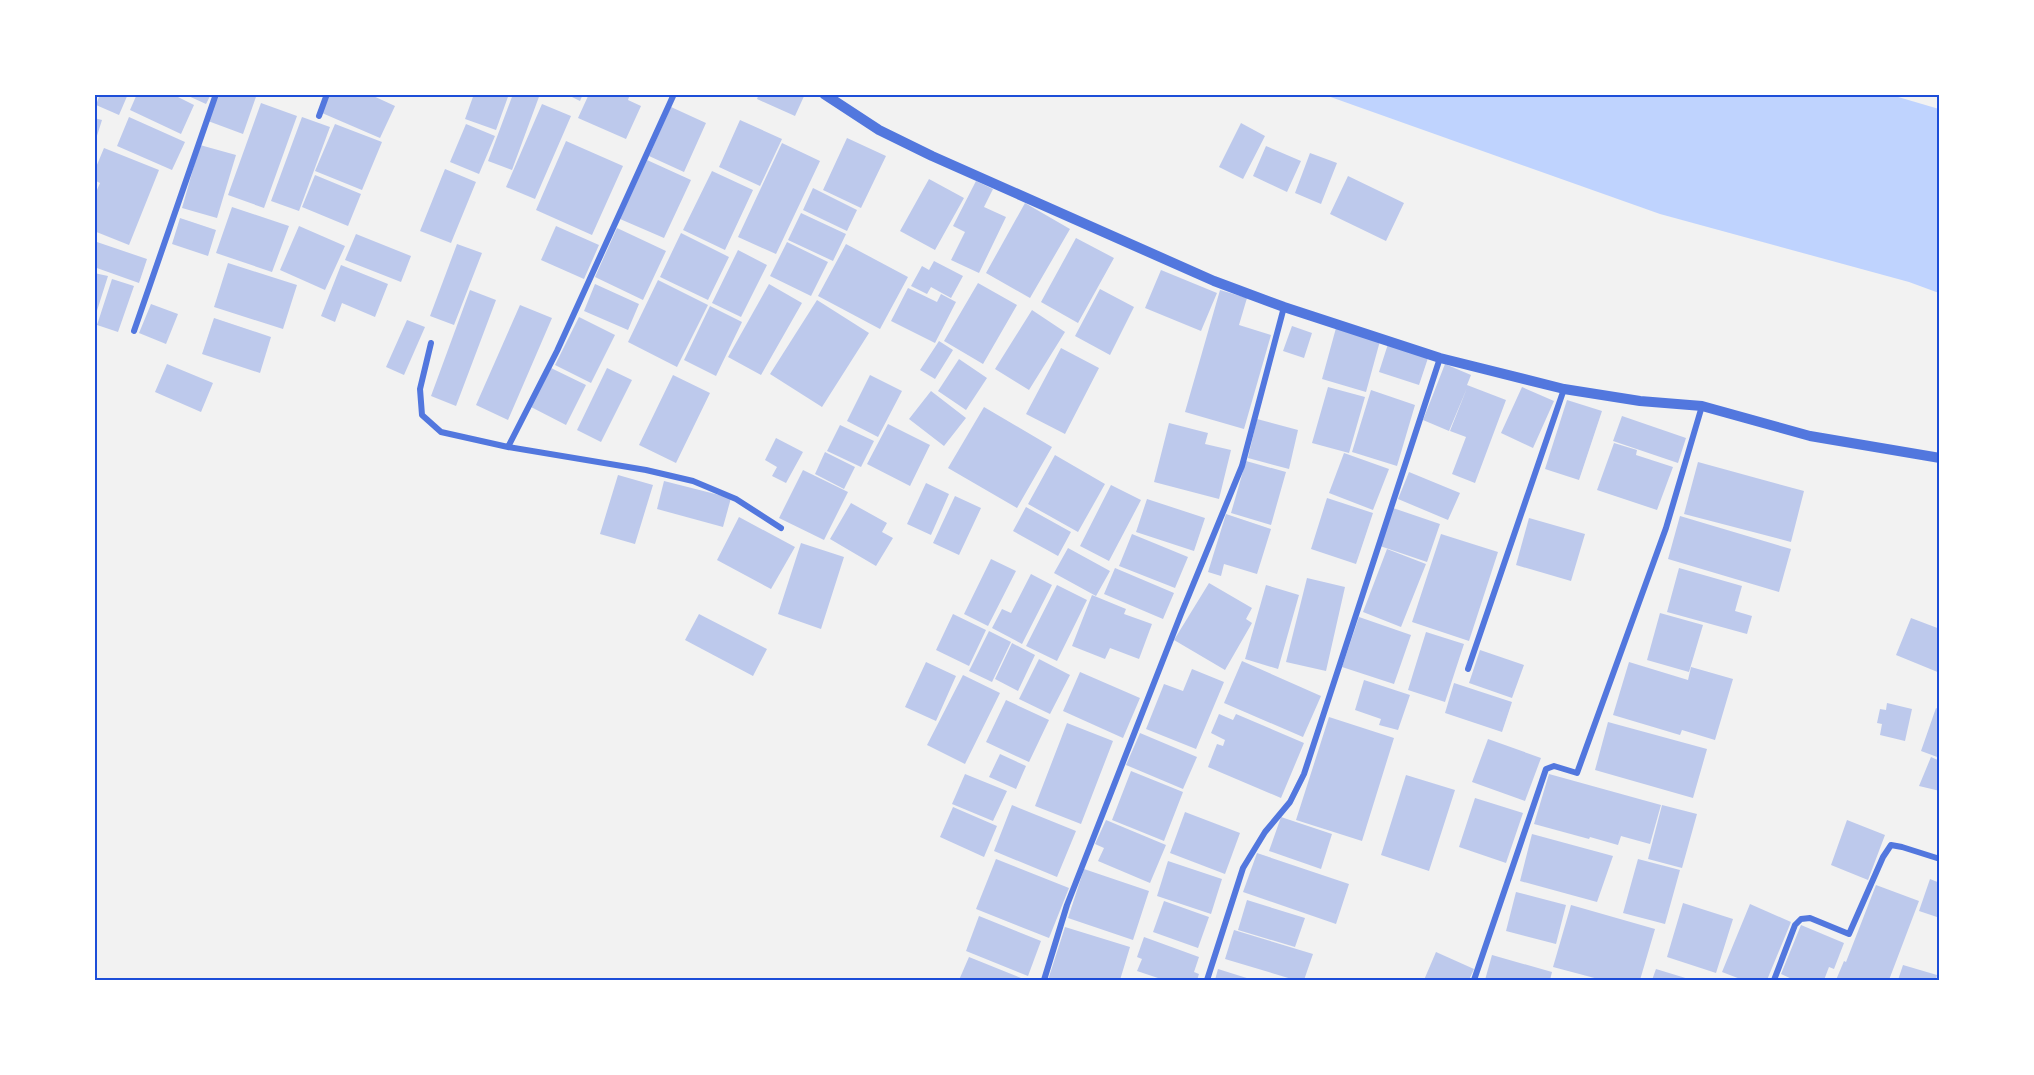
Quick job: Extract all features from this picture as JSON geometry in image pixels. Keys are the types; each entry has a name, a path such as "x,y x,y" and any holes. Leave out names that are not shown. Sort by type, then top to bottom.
{"street":[{"path":"134,331 216,94"},
{"path":"319,116 327,94"},
{"path":"508,447 557,351 674,94"},
{"path":"824,94 879,129 932,156 1214,281 1284,307 1440,358 1564,389 1640,401 1702,406 1810,436 1940,458"},
{"path":"1044,981 1067,905 1181,614 1242,466 1284,307"},
{"path":"431,343 420,388 422,415 441,432 508,447 646,470 693,481 736,499 781,528"},
{"path":"1207,981 1243,868 1265,832 1290,802 1304,774 1440,358"},
{"path":"1468,669 1564,389"},
{"path":"1474,981 1546,769 1554,766 1577,773 1666,528 1702,406"},
{"path":"1774,981 1795,925 1802,919 1810,918 1850,934 1882,857 1891,845 1902,846 1940,859"}],"water":[{"path":"1888,94 1939,109 1939,293 1909,282 1660,214 1325,95"}],"building":[{"path":"100,94 128,94 119,115 96,105"},
{"path":"137,94 172,94 194,105 181,134 130,110"},
{"path":"184,94 211,94 206,104"},
{"path":"218,94 257,94 243,134 208,121"},
{"path":"330,94 369,94 395,106 380,138 322,113"},
{"path":"474,94 509,94 496,130 465,119"},
{"path":"513,94 540,94 512,170 488,161"},
{"path":"566,94 583,94 580,101"},
{"path":"589,94 630,94 628,100 641,106 626,139 578,118"},
{"path":"759,94 805,94 795,116 757,99"},
{"path":"261,103 297,116 264,208 228,195"},
{"path":"542,104 571,116 535,199 506,187"},
{"path":"671,107 706,123 684,172 649,156"},
{"path":"129,117 185,142 172,170 117,146"},
{"path":"302,117 330,127 299,211 271,201"},
{"path":"94,118 102,120 95,142 94,141"},
{"path":"740,120 782,139 760,186 719,167"},
{"path":"1241,123 1265,136 1243,179 1219,167"},
{"path":"335,124 382,142 362,190 315,171"},
{"path":"466,124 495,136 479,174 450,162"},
{"path":"847,138 886,156 861,208 823,190"},
{"path":"566,141 623,166 592,235 536,210"},
{"path":"782,143 820,161 776,254 738,237"},
{"path":"200,145 236,155 217,218 182,208"},
{"path":"1266,146 1301,161 1287,192 1253,176"},
{"path":"104,148 159,170 129,245 94,231 94,197 100,183 94,180 94,172"},
{"path":"1310,153 1337,163 1321,204 1295,193"},
{"path":"647,160 691,180 664,238 620,219"},
{"path":"445,169 476,182 451,243 420,231"},
{"path":"712,171 753,190 725,250 683,230"},
{"path":"315,175 361,194 348,226 302,207"},
{"path":"1348,176 1404,203 1386,241 1330,214"},
{"path":"929,179 964,198 935,250 900,231"},
{"path":"976,181 993,189 984,207 1006,217 979,273 951,260 965,232 953,226"},
{"path":"813,188 857,210 847,231 803,210"},
{"path":"1025,203 1070,229 1030,298 986,273"},
{"path":"232,207 289,226 272,272 216,253"},
{"path":"801,213 846,234 833,261 788,240"},
{"path":"180,218 216,230 208,256 172,244"},
{"path":"299,226 345,246 325,290 280,270"},
{"path":"556,226 599,245 584,279 541,260"},
{"path":"617,228 666,251 643,300 595,277"},
{"path":"681,233 729,257 708,300 660,277"},
{"path":"356,234 411,256 401,282 345,260"},
{"path":"1076,238 1114,258 1078,323 1041,302"},
{"path":"94,241 147,259 139,283 94,267"},
{"path":"787,242 828,262 811,296 770,276"},
{"path":"457,244 482,253 454,325 430,316"},
{"path":"846,244 908,277 880,329 818,296"},
{"path":"738,250 767,265 741,317 712,303"},
{"path":"934,261 963,276 951,298 931,287 927,294 911,286 922,266 929,270"},
{"path":"228,263 297,285 283,329 214,307"},
{"path":"341,265 388,284 375,317 342,303 335,322 321,316"},
{"path":"1161,270 1217,293 1201,331 1145,308"},
{"path":"94,273 108,276 95,317 94,317"},
{"path":"112,279 134,286 118,332 97,325"},
{"path":"658,280 708,305 677,367 628,342"},
{"path":"978,283 1017,305 983,364 944,341"},
{"path":"595,284 639,304 628,330 584,311"},
{"path":"769,284 802,303 761,375 728,357"},
{"path":"908,288 937,302 941,294 956,302 935,343 891,321"},
{"path":"1100,289 1134,307 1110,355 1075,336"},
{"path":"470,290 496,300 456,406 431,396"},
{"path":"1220,290 1247,298 1239,325 1271,335 1244,429 1185,412"},
{"path":"817,300 869,333 822,407 770,374"},
{"path":"151,304 178,314 166,344 139,333"},
{"path":"520,305 552,318 508,420 476,405"},
{"path":"710,306 742,322 716,376 684,360"},
{"path":"1032,310 1065,332 1029,390 995,369"},
{"path":"579,317 615,335 591,383 555,365"},
{"path":"214,318 271,337 260,373 202,354"},
{"path":"407,320 425,327 404,375 386,367"},
{"path":"1292,326 1312,333 1304,358 1283,351"},
{"path":"1336,328 1380,341 1366,392 1322,379"},
{"path":"939,341 953,350 935,379 920,370"},
{"path":"1388,344 1428,358 1419,385 1379,372"},
{"path":"1061,348 1099,368 1065,434 1026,414"},
{"path":"959,359 987,378 966,410 938,391"},
{"path":"167,364 213,383 201,412 155,392"},
{"path":"1445,364 1471,375 1467,385 1506,400 1475,483 1452,474 1466,437 1450,431 1467,388 1449,431 1423,420"},
{"path":"551,368 586,385 566,425 531,407"},
{"path":"607,368 632,380 601,442 577,430"},
{"path":"673,375 710,393 676,463 639,445"},
{"path":"870,375 902,391 878,437 847,421"},
{"path":"1328,387 1365,397 1349,453 1312,443"},
{"path":"1522,387 1554,401 1533,448 1501,433"},
{"path":"1371,390 1415,405 1397,466 1352,452"},
{"path":"931,391 966,418 944,446 909,419"},
{"path":"1567,400 1602,411 1579,480 1545,469"},
{"path":"984,407 1052,447 1017,508 948,468"},
{"path":"1622,416 1686,438 1678,463 1613,441"},
{"path":"1257,419 1298,430 1289,469 1248,458"},
{"path":"1169,423 1208,433 1205,444 1231,450 1219,499 1154,482"},
{"path":"888,424 930,445 910,486 867,464"},
{"path":"840,425 874,441 861,467 827,451"},
{"path":"776,438 803,452 786,483 772,476 777,467 765,460"},
{"path":"1614,443 1637,450 1636,455 1673,467 1657,510 1597,490"},
{"path":"825,452 855,467 844,489 815,474"},
{"path":"1344,453 1389,469 1373,510 1329,493"},
{"path":"1055,455 1105,484 1078,532 1028,504"},
{"path":"1246,461 1286,472 1271,525 1231,513"},
{"path":"1698,462 1804,491 1791,542 1684,514"},
{"path":"803,470 848,492 824,540 779,518"},
{"path":"1409,472 1460,493 1448,520 1398,499"},
{"path":"618,475 653,485 635,544 600,534"},
{"path":"664,481 731,498 723,527 657,509"},
{"path":"926,483 949,494 931,535 907,524"},
{"path":"1111,485 1141,500 1109,561 1080,546"},
{"path":"955,496 981,508 959,555 933,543"},
{"path":"1327,498 1373,513 1356,564 1311,549"},
{"path":"1147,499 1205,518 1194,551 1136,532"},
{"path":"851,503 887,523 882,532 893,538 876,566 830,539"},
{"path":"1026,507 1071,532 1058,556 1013,531"},
{"path":"1393,508 1440,524 1427,562 1380,546"},
{"path":"1226,514 1271,529 1257,574 1224,564 1221,576 1208,572"},
{"path":"1680,516 1791,549 1779,592 1668,559"},
{"path":"739,517 795,547 771,589 717,560"},
{"path":"1529,518 1585,534 1571,581 1516,565"},
{"path":"1132,534 1188,557 1175,588 1119,566"},
{"path":"1441,534 1498,552 1469,641 1412,622"},
{"path":"801,543 844,557 821,629 778,614"},
{"path":"1068,548 1110,571 1096,596 1054,573"},
{"path":"1387,549 1426,564 1401,627 1363,612"},
{"path":"991,559 1016,571 988,626 964,614"},
{"path":"1115,568 1174,593 1163,619 1104,594"},
{"path":"1679,568 1742,586 1735,611 1752,616 1747,634 1667,612"},
{"path":"1031,574 1052,585 1022,644 992,628 1002,609 1011,613"},
{"path":"1307,578 1345,587 1326,671 1286,662"},
{"path":"1209,583 1252,608 1246,619 1252,623 1225,670 1174,640"},
{"path":"1057,585 1087,600 1057,661 1026,646"},
{"path":"1266,585 1299,595 1278,669 1245,659"},
{"path":"1092,595 1126,609 1124,614 1152,624 1139,659 1110,648 1105,659 1072,646"},
{"path":"1660,613 1703,625 1689,672 1647,660"},
{"path":"699,614 767,649 753,676 685,640"},
{"path":"953,614 986,630 969,666 936,650"},
{"path":"1359,617 1411,635 1394,684 1342,667"},
{"path":"1911,618 1940,629 1940,673 1896,655"},
{"path":"989,631 1011,642 992,682 969,671"},
{"path":"1426,632 1464,644 1445,702 1408,690"},
{"path":"1012,643 1035,655 1018,691 995,679"},
{"path":"1480,650 1524,665 1512,698 1469,683"},
{"path":"1039,659 1070,675 1050,714 1019,699"},
{"path":"1242,661 1321,696 1303,737 1224,703"},
{"path":"926,662 956,676 936,721 905,707"},
{"path":"1629,662 1688,680 1691,667 1733,679 1715,740 1682,730 1680,735 1613,715"},
{"path":"1192,669 1224,682 1196,749 1146,729 1164,684 1183,691"},
{"path":"1080,672 1140,698 1123,738 1063,711"},
{"path":"963,675 1000,693 965,764 927,745"},
{"path":"1364,680 1410,695 1398,730 1379,725 1381,719 1355,710"},
{"path":"1454,683 1512,702 1502,732 1445,713"},
{"path":"1006,700 1049,720 1029,762 986,742"},
{"path":"1887,703 1912,709 1905,741 1880,735 1882,724 1877,723 1880,709 1886,710"},
{"path":"1936,708 1940,710 1940,758 1921,751"},
{"path":"1219,714 1233,720 1236,714 1304,743 1281,798 1208,767 1217,744 1223,746 1225,740 1211,733"},
{"path":"1329,717 1394,738 1362,841 1296,820"},
{"path":"1608,722 1707,749 1693,798 1595,770"},
{"path":"1067,723 1113,741 1081,824 1035,806"},
{"path":"1140,733 1197,757 1183,789 1126,765"},
{"path":"1488,739 1541,758 1525,801 1472,782"},
{"path":"1000,754 1026,766 1016,789 989,777"},
{"path":"1931,757 1940,761 1940,791 1919,786"},
{"path":"1131,771 1183,792 1164,841 1112,820"},
{"path":"965,774 1007,791 993,821 952,804"},
{"path":"1549,774 1661,805 1650,844 1621,836 1618,845 1534,824"},
{"path":"1406,775 1455,790 1429,871 1381,855"},
{"path":"1475,798 1523,813 1506,863 1459,847"},
{"path":"1012,805 1076,831 1057,877 994,851"},
{"path":"1662,805 1697,814 1682,868 1648,859"},
{"path":"953,807 997,826 984,857 940,837"},
{"path":"1185,812 1240,833 1225,874 1170,853"},
{"path":"1281,817 1332,834 1321,869 1269,851"},
{"path":"1106,820 1166,845 1150,883 1098,861 1104,848 1095,844"},
{"path":"1847,820 1885,835 1868,880 1831,865"},
{"path":"1532,834 1613,856 1597,902 1520,881"},
{"path":"1257,853 1349,884 1336,924 1243,892"},
{"path":"996,859 1069,888 1049,938 976,909"},
{"path":"1638,859 1680,870 1665,924 1623,913"},
{"path":"1168,861 1222,879 1211,914 1157,896"},
{"path":"1084,869 1149,891 1133,940 1068,918"},
{"path":"1930,879 1940,883 1940,918 1919,911"},
{"path":"1876,885 1919,901 1889,980 1836,980 1844,961 1846,962"},
{"path":"1516,892 1566,905 1556,944 1506,931"},
{"path":"1247,900 1305,918 1295,947 1238,930"},
{"path":"1164,901 1209,917 1198,948 1153,932"},
{"path":"1683,903 1733,919 1716,973 1667,957"},
{"path":"1750,904 1791,922 1767,980 1743,980 1722,972"},
{"path":"1571,905 1655,929 1640,980 1602,980 1553,967"},
{"path":"979,916 1041,941 1028,976 966,951"},
{"path":"1801,925 1844,943 1834,969 1829,967 1824,980 1791,980 1781,974"},
{"path":"1065,927 1130,947 1120,980 1048,980"},
{"path":"1234,930 1313,954 1304,980 1295,980 1225,959"},
{"path":"1144,937 1199,957 1194,972 1199,974 1197,980 1164,980 1137,971 1142,959 1137,957"},
{"path":"1436,952 1474,969 1469,980 1424,980"},
{"path":"1492,955 1552,972 1550,980 1485,980"},
{"path":"969,957 1026,980 959,980"},
{"path":"1903,965 1937,975 1936,980 1898,980"},
{"path":"1218,969 1253,980 1215,980"},
{"path":"1656,969 1692,980 1652,980"}]}
